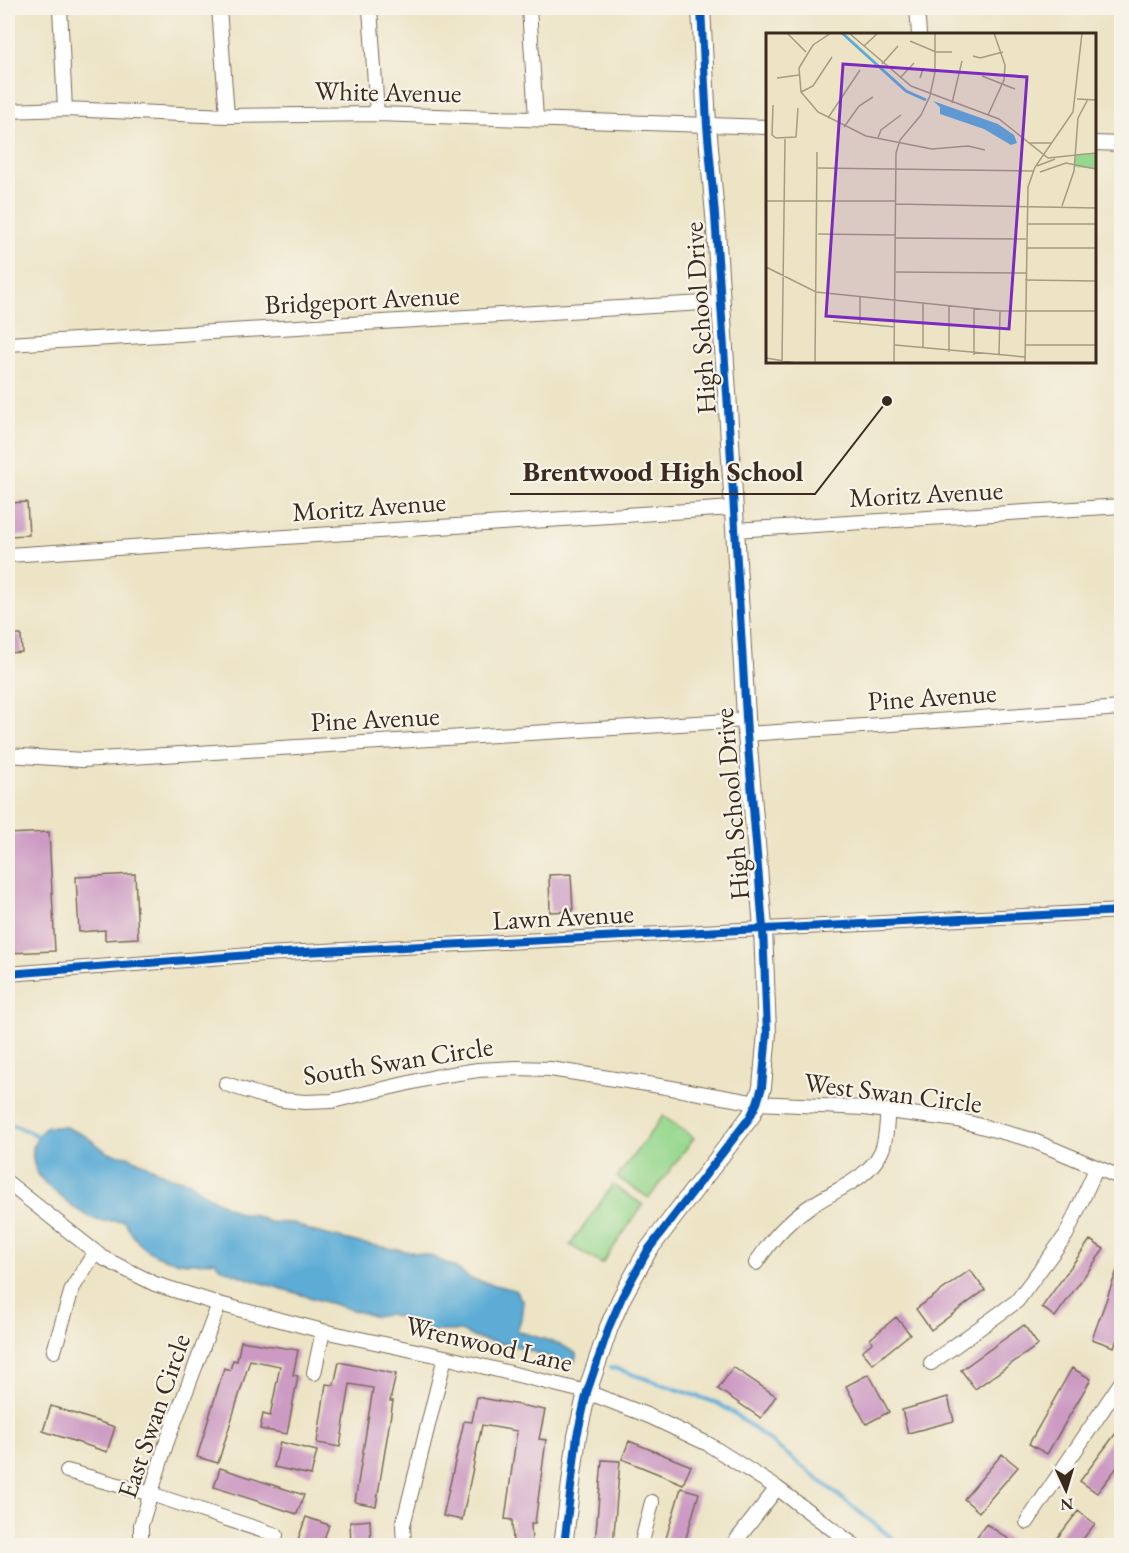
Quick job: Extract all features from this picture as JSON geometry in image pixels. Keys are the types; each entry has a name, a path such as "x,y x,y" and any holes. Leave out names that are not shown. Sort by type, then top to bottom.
{"street":[{"path":"60,8 65,109"},
{"path":"219,8 227,116"},
{"path":"370,8 377,114"},
{"path":"529,8 536,119"},
{"name":"High School Drive","path":"563,1545 577,1436 587,1392 609,1327 648,1250 750,1117 762,1087 767,1033 763,928 746,727 728,408 707,125 701,8"},
{"path":"917,8 918,33"},
{"name":"White Avenue","path":"8,111 65,109 227,116 377,114 766,127"},
{"path":"1096,143 1122,144"},
{"name":"Bridgeport Avenue","path":"8,344 720,303"},
{"name":"Moritz Avenue","path":"734,530 1122,506"},
{"name":"Moritz Avenue","path":"8,555 733,508"},
{"name":"Pine Avenue","path":"8,754 82,760 1122,708"},
{"name":"Lawn Avenue","path":"8,974 264,954 1122,911"},
{"name":"South Swan Circle","path":"226,1084 283,1100 332,1101 439,1076 478,1070 550,1069 757,1103"},
{"name":"West Swan Circle","path":"757,1103 864,1108 958,1120 1029,1139 1122,1178"},
{"path":"756,1263 778,1233 792,1219 861,1176 872,1166 882,1151 888,1111"},
{"path":"931,1363 1017,1301 1066,1235 1096,1167"},
{"name":"Wrenwood Lane","path":"8,1183 95,1252 154,1284 219,1304 323,1331 587,1392 649,1416 708,1444 777,1488 855,1545"},
{"path":"54,1351 72,1289 95,1252"},
{"name":"East Swan Circle","path":"141,1545 141,1525 166,1444 219,1304"},
{"path":"314,1373 323,1331"},
{"path":"404,1545 403,1526 445,1358"},
{"path":"1027,1522 1122,1381"},
{"path":"67,1471 151,1494 276,1535"},
{"path":"732,1545 777,1488"},
{"path":"641,1545 652,1502"}],"green space":[{"path":"663,1116 694,1138 649,1198 617,1177"},
{"path":"613,1185 643,1205 602,1264 570,1245"}],"water":[{"path":"46,1127 66,1127 87,1137 108,1153 128,1156 170,1177 190,1182 202,1193 241,1214 252,1214 269,1222 294,1223 311,1231 360,1243 428,1255 453,1266 471,1279 515,1290 523,1302 517,1331 560,1344 577,1354 574,1363 566,1363 519,1347 475,1338 461,1331 433,1331 407,1327 399,1317 389,1314 376,1317 252,1280 220,1268 215,1261 186,1263 166,1259 148,1251 138,1243 124,1221 100,1221 88,1216 43,1181 35,1167 32,1154 37,1137"}],"building":[{"path":"27,502 29,535 8,536 8,503"},
{"path":"8,635 21,635 22,652 8,653"},
{"path":"49,832 55,951 8,953 8,834"},
{"path":"135,874 138,938 105,940 105,930 79,932 76,877"},
{"path":"571,874 573,911 550,912 549,875"},
{"path":"1090,1240 1104,1249 1055,1317 1042,1307"},
{"path":"1120,1262 1122,1262 1122,1327 1114,1347 1092,1339"},
{"path":"970,1270 985,1290 931,1330 916,1309"},
{"path":"896,1317 910,1334 873,1364 862,1351 873,1342 870,1339"},
{"path":"1024,1325 1038,1345 975,1389 961,1370"},
{"path":"241,1341 298,1350 293,1375 298,1376 287,1434 260,1429 263,1414 270,1416 280,1366 250,1360 218,1463 197,1457 224,1368 230,1370 233,1360 237,1361"},
{"path":"339,1362 396,1374 390,1401 393,1401 376,1506 355,1502 373,1388 350,1384 340,1447 317,1443 326,1384 334,1385"},
{"path":"733,1367 776,1396 761,1418 718,1389"},
{"path":"1072,1368 1091,1379 1047,1454 1029,1444"},
{"path":"869,1374 889,1412 866,1424 846,1386"},
{"path":"477,1397 545,1410 539,1439 546,1440 535,1523 531,1523 532,1545 513,1545 512,1520 505,1519 517,1431 482,1425 462,1520 443,1516 464,1421 472,1422"},
{"path":"948,1397 954,1421 908,1433 902,1410"},
{"path":"51,1406 115,1427 107,1452 43,1431"},
{"path":"1122,1425 1122,1461 1097,1493 1080,1481"},
{"path":"629,1441 691,1466 683,1484 622,1459"},
{"path":"280,1442 317,1451 311,1475 274,1467"},
{"path":"1002,1454 1018,1467 979,1512 964,1499"},
{"path":"602,1460 620,1461 613,1545 595,1544"},
{"path":"220,1468 304,1495 297,1514 214,1487"},
{"path":"681,1488 699,1493 684,1545 664,1545"},
{"path":"1078,1511 1095,1524 1078,1545 1052,1545"},
{"path":"306,1517 329,1525 322,1545 296,1545"},
{"path":"370,1520 371,1545 351,1545 350,1522"},
{"path":"986,1524 1018,1545 979,1545 973,1542"}],"waterway":[{"path":"8,1123 41,1137"},
{"path":"611,1367 717,1403 735,1414 902,1546"}],"cycle path":[{"path":"564,1546 577,1436 587,1392 609,1327 622,1297 648,1250 750,1117 762,1087 767,1033 763,928 747,734 701,8"},
{"path":"8,974 264,954 1122,911"}],"place":[{"name":"Brentwood High School","path":"887,401"}]}
